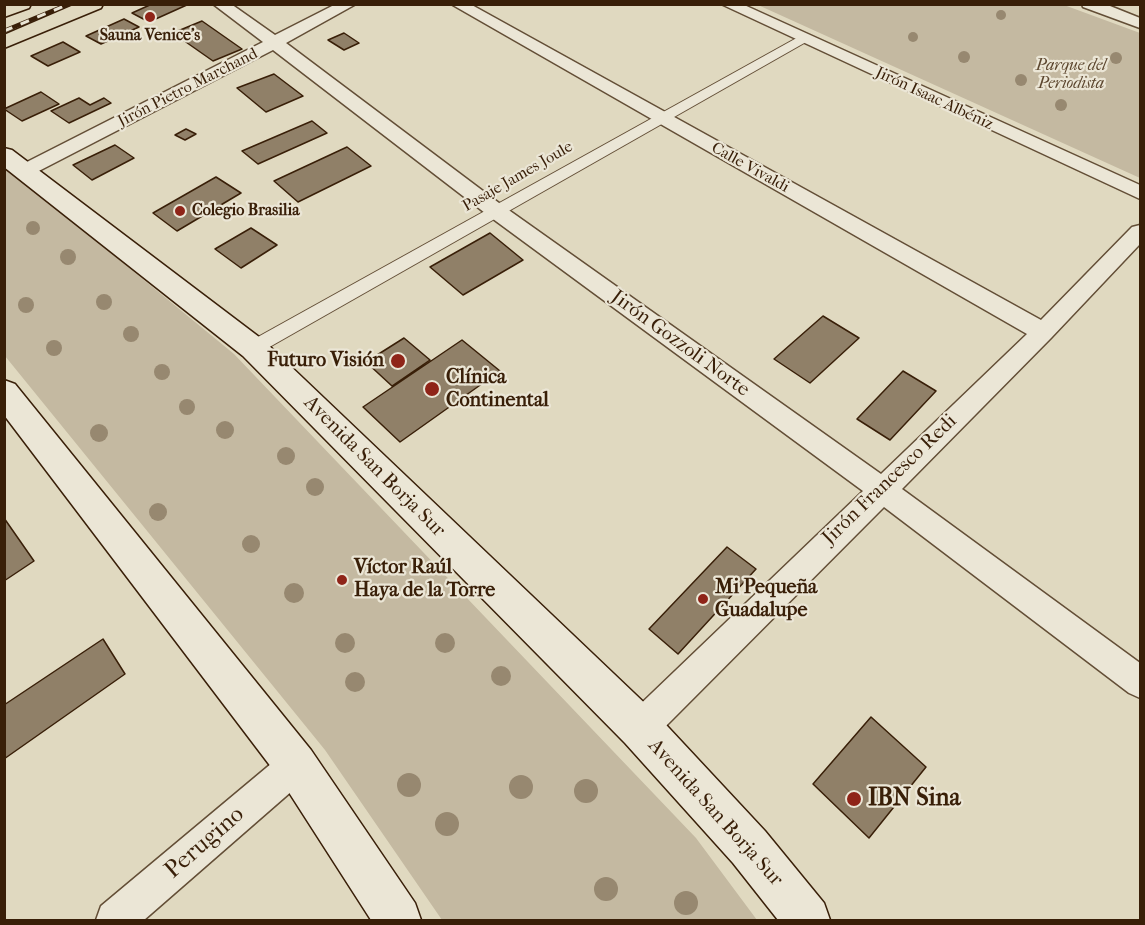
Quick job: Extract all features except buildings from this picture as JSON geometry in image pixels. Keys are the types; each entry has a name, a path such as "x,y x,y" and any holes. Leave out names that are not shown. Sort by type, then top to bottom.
{"main road":[{"path":"4,11 22,4"},
{"path":"4,42 94,4"},
{"name":"Avenida San Borja Sur","path":"15,162 253,348 640,728 749,847 807,921"},
{"path":"4,392 296,765 398,921"}],"street":[{"name":"Jirón Gozzoli Norte","path":"220,4 275,43 496,211 881,489 1140,682"},
{"name":"Jirón Pietro Marchand","path":"15,162 275,43 349,4"},
{"name":"Calle Vivaldi","path":"458,4 1043,332"},
{"name":"Jirón Isaac Albéniz","path":"728,4 1140,194"},
{"path":"1089,4 1140,23"},
{"name":"Pasaje James Joule","path":"253,348 659,117 802,39"},
{"name":"Jirón Francesco Redi","path":"640,728 1139,236"},
{"name":"Perugino","path":"115,921 296,765"}],"green space":[{"name":"Parque del Periodista","path":"758,5 1064,5 1140,33 1140,178"},
{"path":"4,165 234,354 696,838 757,920 442,920 325,750 5,356"}],"railway":[{"path":"4,31 69,4"}],"place":[{"name":"Sauna Venice's","path":"150,17"},
{"name":"Colegio Brasilia","path":"180,211"},
{"name":"Futuro Visión","path":"398,361"},
{"name":"Clínica Continental","path":"432,389"},
{"name":"Víctor Raúl Haya de la Torre","path":"342,580"},
{"name":"Mi Pequeña Guadalupe","path":"703,599"},
{"name":"IBN Sina","path":"854,799"}]}
